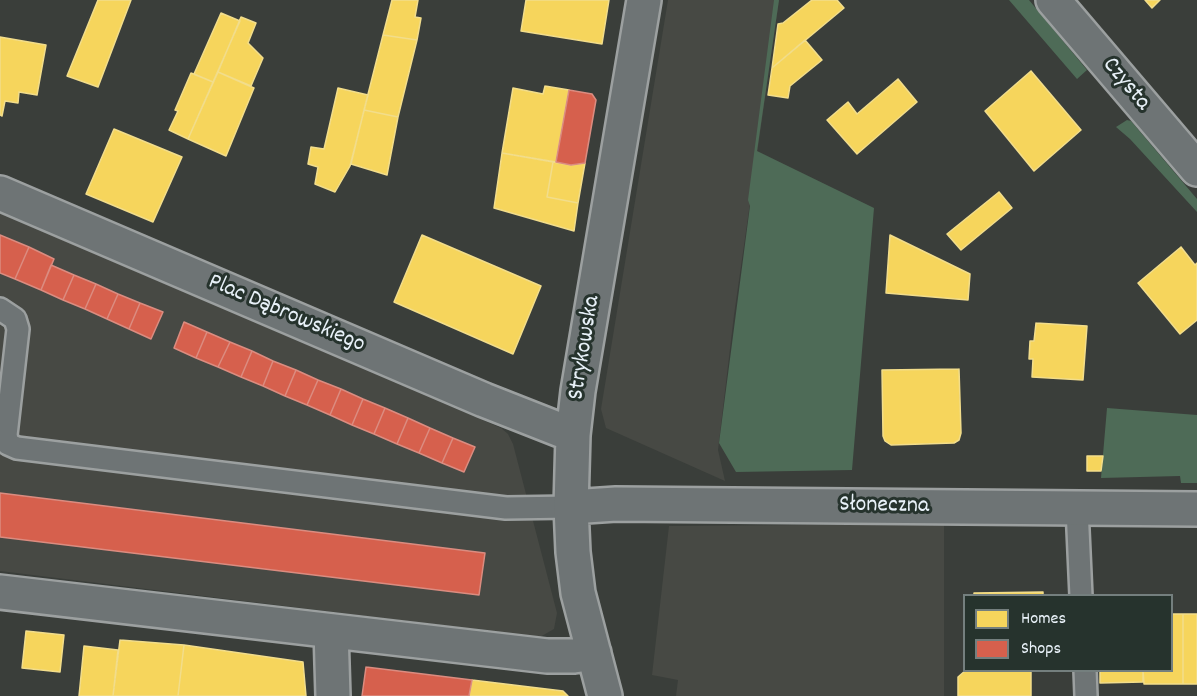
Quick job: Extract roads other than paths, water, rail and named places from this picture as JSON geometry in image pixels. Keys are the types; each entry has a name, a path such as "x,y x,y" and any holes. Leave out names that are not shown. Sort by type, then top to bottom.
{"street":[{"name":"Strykowska","path":"605,696 578,593 571,507 573,435 578,391 644,0"},
{"name":"Czysta","path":"1053,0 1197,169"},
{"name":"Plac Dąbrowskiego","path":"0,192 484,400 573,435"},
{"name":"Słoneczna","path":"571,507 616,504 1197,509"},
{"path":"0,592 547,656 574,656 594,652"},
{"path":"331,631 333,696"}],"lane":[{"path":"0,309 15,319 18,329 6,435 8,444 17,448 506,508 571,507"},
{"path":"1077,508 1081,594"},
{"path":"1085,672 1086,696"}]}
